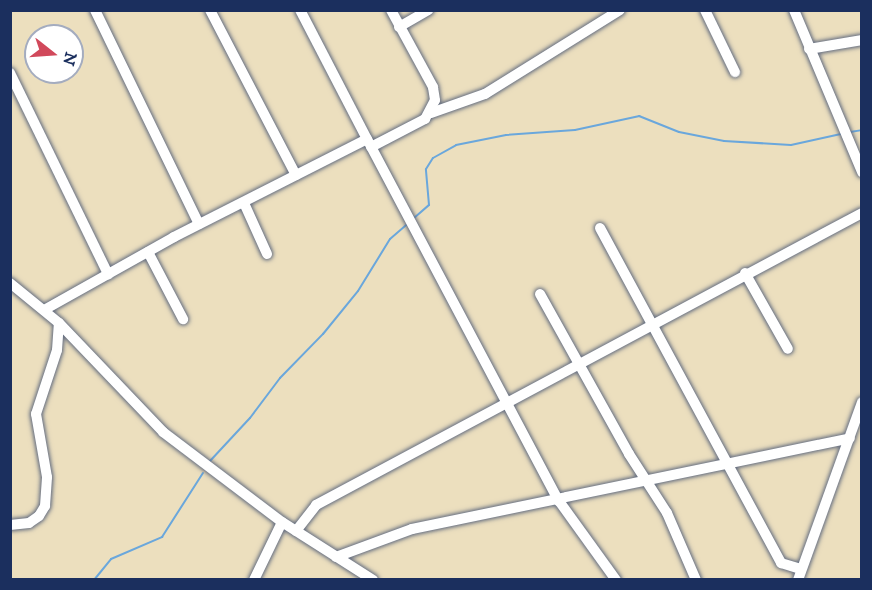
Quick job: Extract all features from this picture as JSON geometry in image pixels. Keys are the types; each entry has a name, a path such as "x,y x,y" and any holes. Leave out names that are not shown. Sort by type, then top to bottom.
{"street":[{"path":"95,10 200,224"},
{"path":"210,10 296,175"},
{"path":"300,10 559,501 616,579"},
{"path":"391,10 435,92 431,113"},
{"path":"399,27 428,10"},
{"path":"44,310 200,224 296,175 431,113 485,94 620,10"},
{"path":"705,10 735,72"},
{"path":"794,10 847,144 861,172"},
{"path":"809,49 861,40"},
{"path":"10,74 108,274"},
{"path":"244,203 267,254"},
{"path":"296,531 316,505 577,363 861,213"},
{"path":"600,228 781,563 800,574 861,402"},
{"path":"148,252 183,319"},
{"path":"745,273 788,350"},
{"path":"10,283 59,323 163,432 282,522 373,579"},
{"path":"540,294 646,482 667,513 696,579"},
{"path":"10,525 28,523 39,516 45,506 47,477 36,414 38,399 57,350 59,323"},
{"path":"336,557 412,529 559,501 849,438"},
{"path":"254,579 282,522"}],"waterway":[{"path":"414,218 429,205 426,169 433,158 456,145 506,135 575,130 639,116 679,132 724,141 791,145 841,134"},
{"path":"850,132 862,130"},
{"path":"210,461 250,418 280,378 323,334 358,291 390,239 407,224"},
{"path":"94,580 111,559 162,537 203,473"}]}
